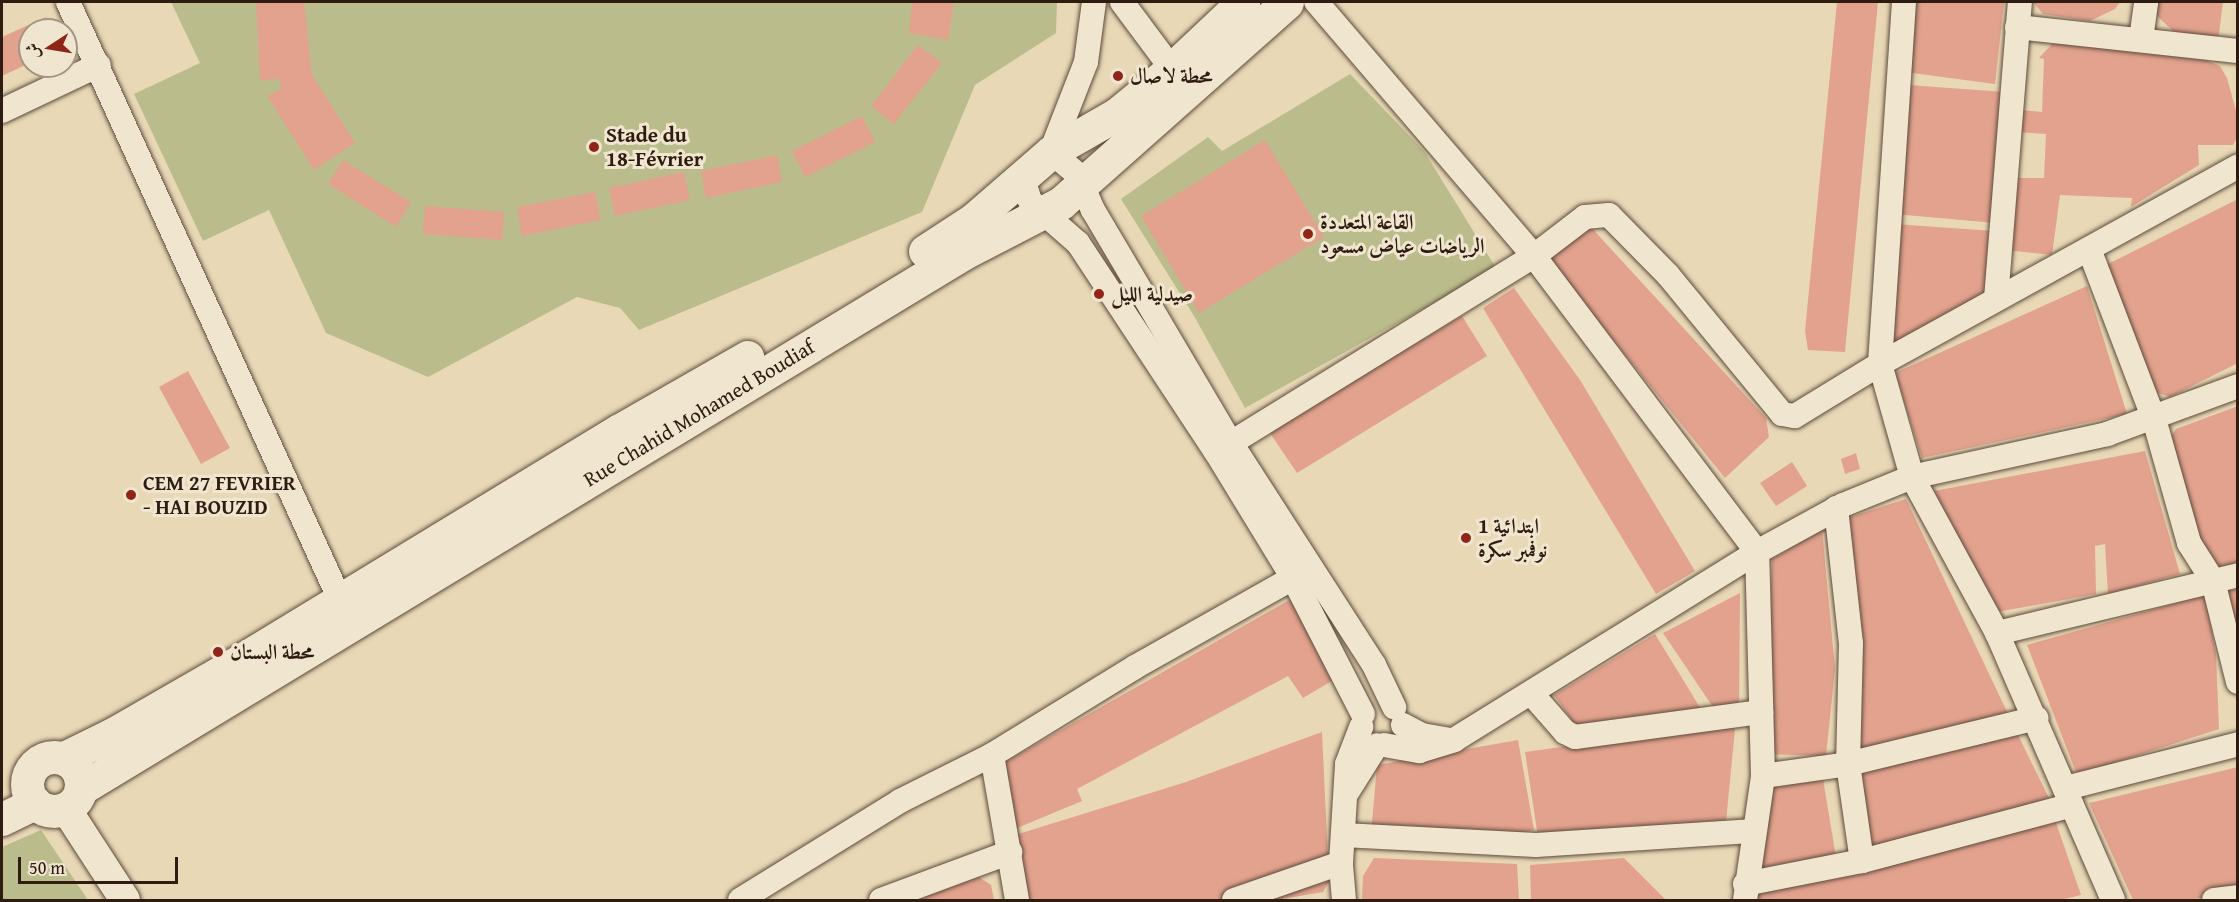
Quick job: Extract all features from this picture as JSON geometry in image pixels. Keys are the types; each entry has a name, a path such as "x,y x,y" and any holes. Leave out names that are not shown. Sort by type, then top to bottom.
{"main road":[{"name":"Rue Chahid Mohamed Boudiaf","path":"2,785 46,758 64,758 114,734 960,229 1051,152 1117,114 1172,69 1244,2"},
{"name":"Rue Chahid Mohamed Boudiaf","path":"2,819 61,800 753,379 964,253 1042,214 1083,186 1287,2"},
{"path":"31,769 27,780 61,800 74,764 64,758"}],"street":[{"path":"68,2 99,65 340,600"},
{"path":"1094,2 1086,62 1051,152 1073,168 1093,210 1231,443 1374,664 1399,716 1399,736 1380,745 1348,791"},
{"path":"1122,2 1172,69"},
{"path":"1316,2 1534,256 1757,552 1763,776 1745,892 1862,861 2238,744"},
{"path":"1904,2 1880,364 1912,477 1997,633 2036,718 2069,796 2105,899"},
{"path":"1996,299 2020,2"},
{"path":"2141,39 2146,2"},
{"path":"2017,27 2238,51"},
{"path":"2,111 99,65"},
{"path":"1231,443 1534,256 1585,217 1609,215 1668,275 1785,415 1801,414 1880,364 2238,166"},
{"path":"1022,175 1030,201 1042,214 1078,243 1216,452 1293,578 1362,720 1364,735 1380,745 1419,751 1454,740 1757,552 1836,508 1912,477 2106,434 2154,419 2238,386"},
{"path":"2089,249 2154,419 2189,543 2213,581 2238,682"},
{"path":"1836,508 1851,643 1848,764 1862,861"},
{"path":"1997,633 2238,575"},
{"path":"740,900 900,801 992,755 1135,667 1293,578"},
{"path":"1531,693 1565,732 1575,737 1761,712"},
{"path":"1344,900 1341,863 1348,791 1348,757 1362,720 1381,703 1422,735 1454,740"},
{"path":"1763,776 1848,764 2036,718"},
{"path":"992,755 1017,900"},
{"path":"61,800 125,900"},
{"path":"1343,835 1536,845 1755,831"},
{"path":"881,900 1010,852"},
{"path":"1234,900 1341,863"},
{"path":"2214,900 2238,897"}],"green space":[{"name":"Stade du 18-Février","path":"171,2 1057,2 1056,33 975,85 922,212 639,330 620,308 577,297 428,377 326,333 269,210 203,241 134,94 200,63"},
{"name":"القاعة المتعددة الرياضات عياض مسعود","path":"1350,74 1424,151 1496,268 1245,408 1194,316 1121,199 1208,137 1222,151"},
{"path":"41,830 88,900 2,900 2,847"}],"building":[{"path":"256,2 304,2 312,75 355,143 314,170 267,96 282,89 279,79 260,80"},
{"path":"912,2 954,2 948,40 909,33"},
{"path":"1837,2 1878,2 1845,352 1808,350 1805,331"},
{"path":"1910,2 2004,2 1995,84 1905,72"},
{"path":"2033,2 2120,2 2115,9 2090,21 2043,14"},
{"path":"2152,2 2223,2 2218,41 2174,32 2152,11"},
{"path":"18,30 18,69 2,76 2,37"},
{"path":"2053,43 2206,60 2220,66 2227,78 2238,118 2238,136 2233,145 2198,145 2199,165 2131,207 2132,198 2060,195 2052,255 2005,250 2013,178 2044,178 2046,134 2017,132 2020,110 2042,112 2044,59 2039,58"},
{"path":"918,45 942,63 894,124 871,106"},
{"path":"1908,85 2005,92 1995,223 1894,214"},
{"path":"862,116 875,142 805,177 792,151"},
{"path":"1265,140 1324,237 1199,313 1141,216"},
{"path":"777,155 782,182 706,198 701,171"},
{"path":"343,160 411,202 396,227 328,184"},
{"path":"684,172 690,200 615,216 609,188"},
{"path":"595,192 601,220 522,236 517,207"},
{"path":"2238,199 2238,363 2170,397 2153,391 2104,266"},
{"path":"425,206 504,212 502,240 423,234"},
{"path":"1894,224 1994,231 1990,288 1982,297 1897,342 1882,343"},
{"path":"1589,225 1766,418 1769,437 1725,478 1549,261"},
{"path":"2087,286 2127,414 1922,458 1895,373"},
{"path":"1514,288 1580,380 1695,571 1656,594 1483,308"},
{"path":"1462,316 1487,356 1297,473 1268,430"},
{"path":"188,371 230,448 201,464 159,387"},
{"path":"2238,406 2238,563 2221,567 2201,556 2166,444 2176,429"},
{"path":"2145,451 2180,574 2108,594 2105,544 2095,546 2096,594 1997,612 1983,593 1934,491"},
{"path":"1856,453 1860,469 1845,474 1841,459"},
{"path":"1792,462 1807,486 1776,506 1760,483"},
{"path":"1906,499 2010,718 1857,750 1863,646 1847,518"},
{"path":"1822,529 1835,669 1826,756 1765,754 1772,559"},
{"path":"2238,589 2238,646 2224,592"},
{"path":"1740,593 1739,709 1717,713 1663,633"},
{"path":"2205,595 2216,654 2219,729 2077,775 2027,645"},
{"path":"1291,599 1335,679 1303,698 1288,676 1077,789 1082,801 1015,829 1000,765"},
{"path":"1655,634 1704,714 1581,733 1554,695"},
{"path":"1719,725 1735,729 1726,822 1538,837 1525,752"},
{"path":"2015,729 2053,806 1864,856 1855,766"},
{"path":"1322,732 1329,881 1323,892 1276,900 1028,900 1015,835 1186,782"},
{"path":"1518,740 1534,830 1495,838 1371,834 1377,765"},
{"path":"2238,767 2238,891 2190,900 2133,900 2089,803"},
{"path":"1822,773 1837,863 1754,879 1762,788"},
{"path":"2053,814 2081,895 2060,900 1755,900 1753,887"},
{"path":"1374,858 1517,864 1519,900 1362,900 1363,876"},
{"path":"1624,858 1666,900 1531,900 1530,865"},
{"path":"974,874 991,885 994,900 903,900"}],"place":[{"name":"محطة لاصال","path":"1118,76"},
{"name":"Stade du 18-Février","path":"594,147"},
{"name":"القاعة المتعددة الرياضات عياض مسعود","path":"1308,234"},
{"name":"صيدلية الليل","path":"1099,294"},
{"name":"CEM 27 FEVRIER - HAI BOUZID","path":"131,495"},
{"name":"ابتدائية 1 نوفمبر سكرة","path":"1466,538"},
{"name":"محطة البستان","path":"218,652"}]}
